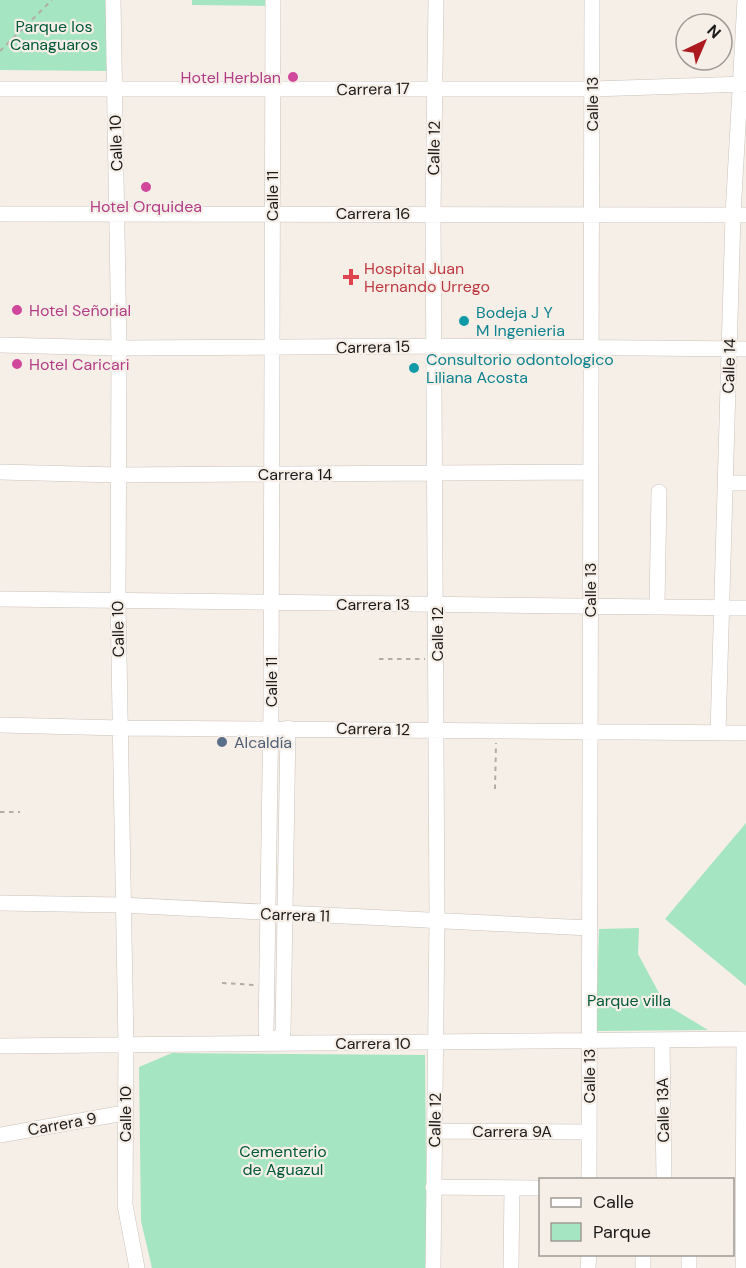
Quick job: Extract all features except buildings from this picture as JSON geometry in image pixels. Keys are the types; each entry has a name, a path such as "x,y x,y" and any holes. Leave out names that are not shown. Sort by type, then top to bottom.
{"street":[{"name":"Calle 10","path":"113,0 118,213 117,475 121,905 126,1045 125,1205 134,1264"},
{"name":"Calle 11","path":"273,0 271,729 266,1033 274,1043 283,1033 288,728"},
{"name":"Calle 12","path":"433,1268 437,1042 437,604 433,213 436,0"},
{"name":"Calle 13","path":"589,1178 592,0"},
{"name":"Calle 14","path":"717,733 730,349 740,215 745,0"},
{"name":"Carrera 17","path":"0,90 592,89 744,84"},
{"name":"Carrera 16","path":"0,214 740,215"},
{"name":"Carrera 15","path":"0,345 119,348 434,346 746,349"},
{"name":"Carrera 14","path":"0,472 117,475 591,472"},
{"path":"726,483 746,483"},
{"path":"657,606 659,492"},
{"name":"Carrera 13","path":"0,599 746,608"},
{"name":"Carrera 12","path":"0,724 121,728 746,733"},
{"name":"Carrera 11","path":"0,903 121,905 284,915 589,928"},
{"path":"743,1268 741,1190 745,1039"},
{"name":"Carrera 10","path":"0,1046 745,1039"},
{"name":"Calle 13A","path":"662,1040 664,1178"},
{"name":"Carrera 9","path":"0,1135 124,1113"},
{"name":"Carrera 9A","path":"435,1131 589,1132"},
{"path":"433,1187 539,1188"},
{"path":"511,1268 512,1188"}],"path":[{"path":"0,51 52,0"},
{"path":"379,659 436,660"},
{"path":"495,789 496,731"},
{"path":"0,812 20,812"},
{"path":"222,983 267,985"}],"green space":[{"name":"Parque los Canaguaros","path":"0,0 109,0 109,71 0,70"},
{"path":"192,0 269,0 269,6 192,5"},
{"path":"746,823 746,986 665,919"},
{"name":"Parque villa","path":"639,928 638,954 665,1004 708,1030 596,1031 599,929"},
{"name":"Cementerio de Aguazul","path":"172,1053 425,1055 427,1268 152,1268 141,1221 139,1067"}],"place":[{"name":"Hotel Herblan","path":"293,77"},
{"name":"Hotel Orquidea","path":"146,187"},
{"name":"Hospital Juan Hernando Urrego","path":"351,277"},
{"name":"Hotel Señorial","path":"17,310"},
{"name":"Bodeja J Y M Ingenieria","path":"464,321"},
{"name":"Hotel Caricari","path":"17,364"},
{"name":"Consultorio odontologico Liliana Acosta","path":"414,368"},
{"name":"Alcaldía","path":"222,742"}]}
